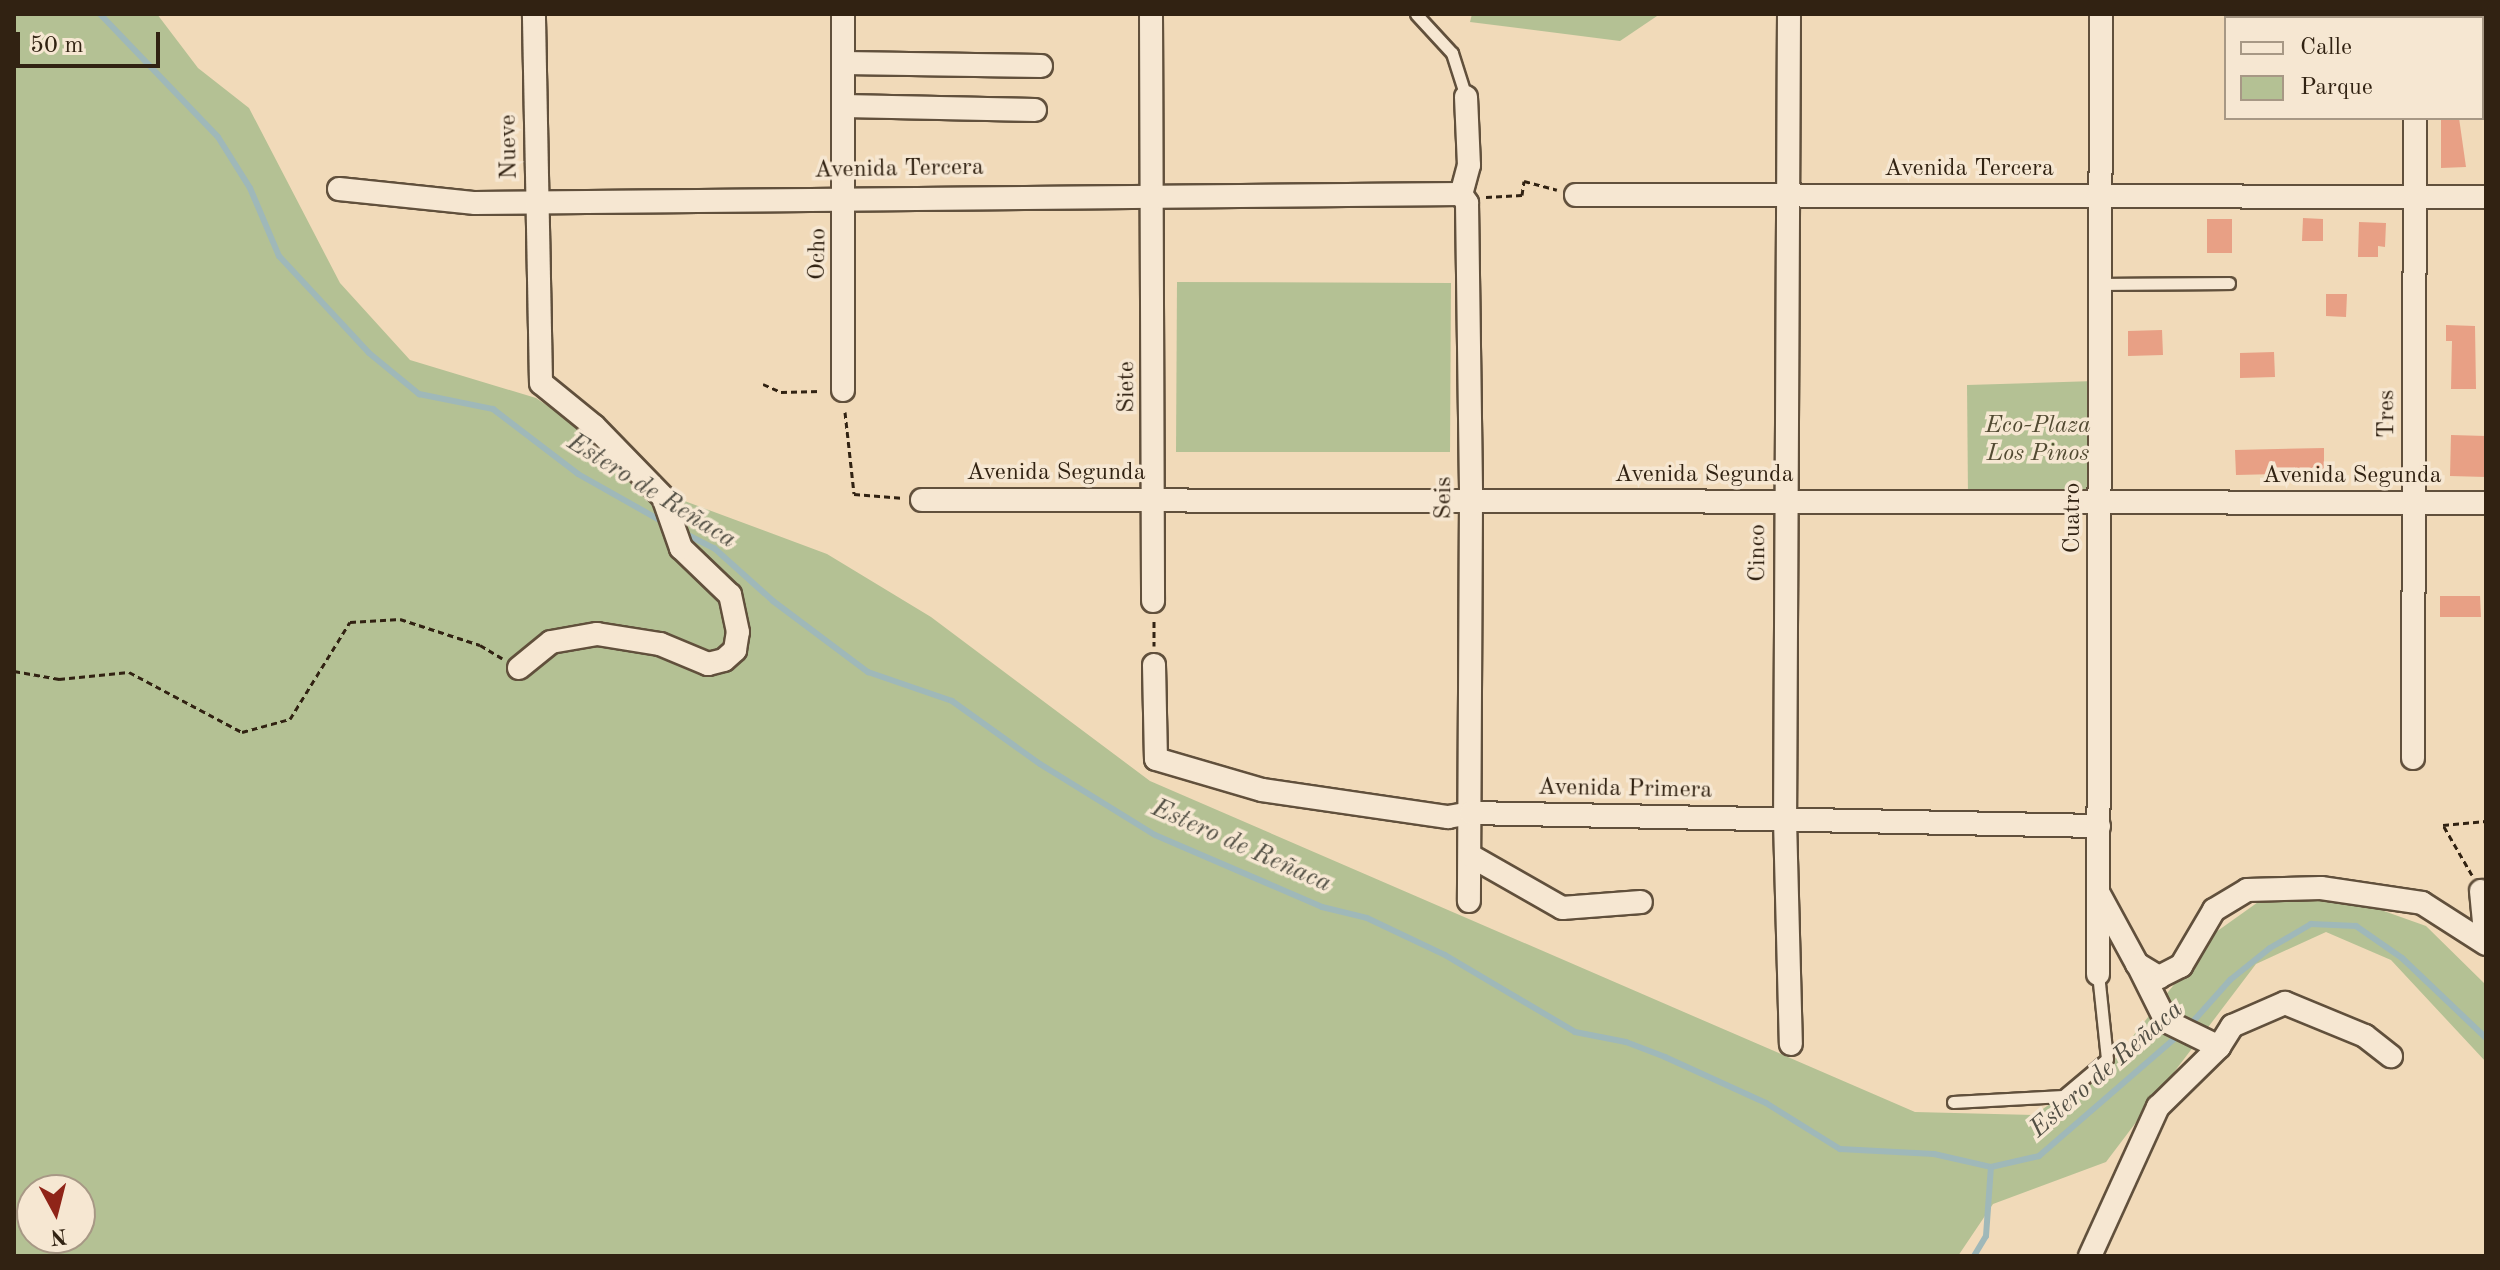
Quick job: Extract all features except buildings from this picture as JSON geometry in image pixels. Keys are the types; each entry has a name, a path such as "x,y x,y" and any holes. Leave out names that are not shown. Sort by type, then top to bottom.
{"street":[{"name":"Nueve","path":"519,668 551,642 597,634 660,644 708,664 724,660 735,650 738,632 730,595 681,548 663,497 594,426 541,383 534,14"},
{"name":"Ocho","path":"843,14 846,197 843,390"},
{"name":"Siete","path":"1151,14 1155,193 1153,601"},
{"name":"Cinco","path":"1789,14 1785,820 1791,1044"},
{"name":"Cuatro","path":"2098,974 2101,14"},
{"path":"844,63 1041,66"},
{"name":"Seis","path":"1466,97 1469,165 1464,196 1471,501 1469,901"},
{"path":"844,106 1035,110"},
{"name":"Tres","path":"2413,758 2415,120"},
{"name":"Avenida Tercera","path":"339,189 435,203 1155,193 1464,196"},
{"name":"Avenida Tercera","path":"1576,195 2486,197"},
{"name":"Avenida Segunda","path":"922,500 2486,503"},
{"name":"Avenida Primera","path":"1154,665 1156,759 1262,790 1448,817 1471,813 2099,826"},
{"path":"1471,856 1562,908 1641,902"},
{"path":"2137,964 2159,977 2181,966 2214,910 2247,890 2321,888 2422,903 2486,944"},
{"path":"2481,891 2486,944"},
{"path":"2098,893 2166,1021 2219,1047"},
{"path":"2090,1256 2158,1107 2219,1047 2232,1026 2285,1003 2365,1036 2391,1056"}],"lane":[{"path":"1416,14 1452,53 1466,97"},
{"path":"2100,284 2229,283"},
{"path":"1953,1102 2063,1096 2107,1059 2098,974"}],"path":[{"path":"1464,196 1522,195 1524,181 1576,195"},
{"path":"763,384 781,392 843,390 854,494 922,500"},
{"path":"1153,601 1154,665"},
{"path":"14,671 59,679 129,672 242,732 290,719 350,622 400,619 480,645 519,668"},
{"path":"2481,891 2443,825 2486,821"}],"green space":[{"path":"14,14 157,14 198,68 249,108 340,283 410,360 536,398 614,451 663,493 827,554 931,617 1150,781 1915,1112 2034,1115 2113,1061 2216,932 2261,900 2353,900 2426,926 2486,985 2486,1062 2391,960 2326,932 2256,964 2106,1162 1993,1204 1958,1256 14,1256"},
{"path":"1472,14 1660,14 1620,41 1470,22"},
{"path":"1177,282 1451,283 1450,452 1176,452"},
{"name":"Eco-Plaza Los Pinos","path":"2095,381 2096,498 1968,496 1967,385"}],"waterway":[{"name":"Estero de Reñaca","path":"100,14 218,137 250,188 279,256 369,353 419,394 493,409 578,474 665,523"},
{"name":"Estero de Reñaca","path":"682,532 714,548 773,601 868,672 952,701 1040,764 1155,835 1322,907 1367,918 1445,955 1575,1032 1626,1042 1665,1057 1766,1103 1840,1149 1934,1154 1991,1167 2039,1156 2180,1034"},
{"name":"Estero de Reñaca","path":"2189,1026 2230,980 2270,948 2311,924 2356,926 2402,958 2486,1038"},
{"path":"1974,1256 1986,1236 1991,1167"}]}
